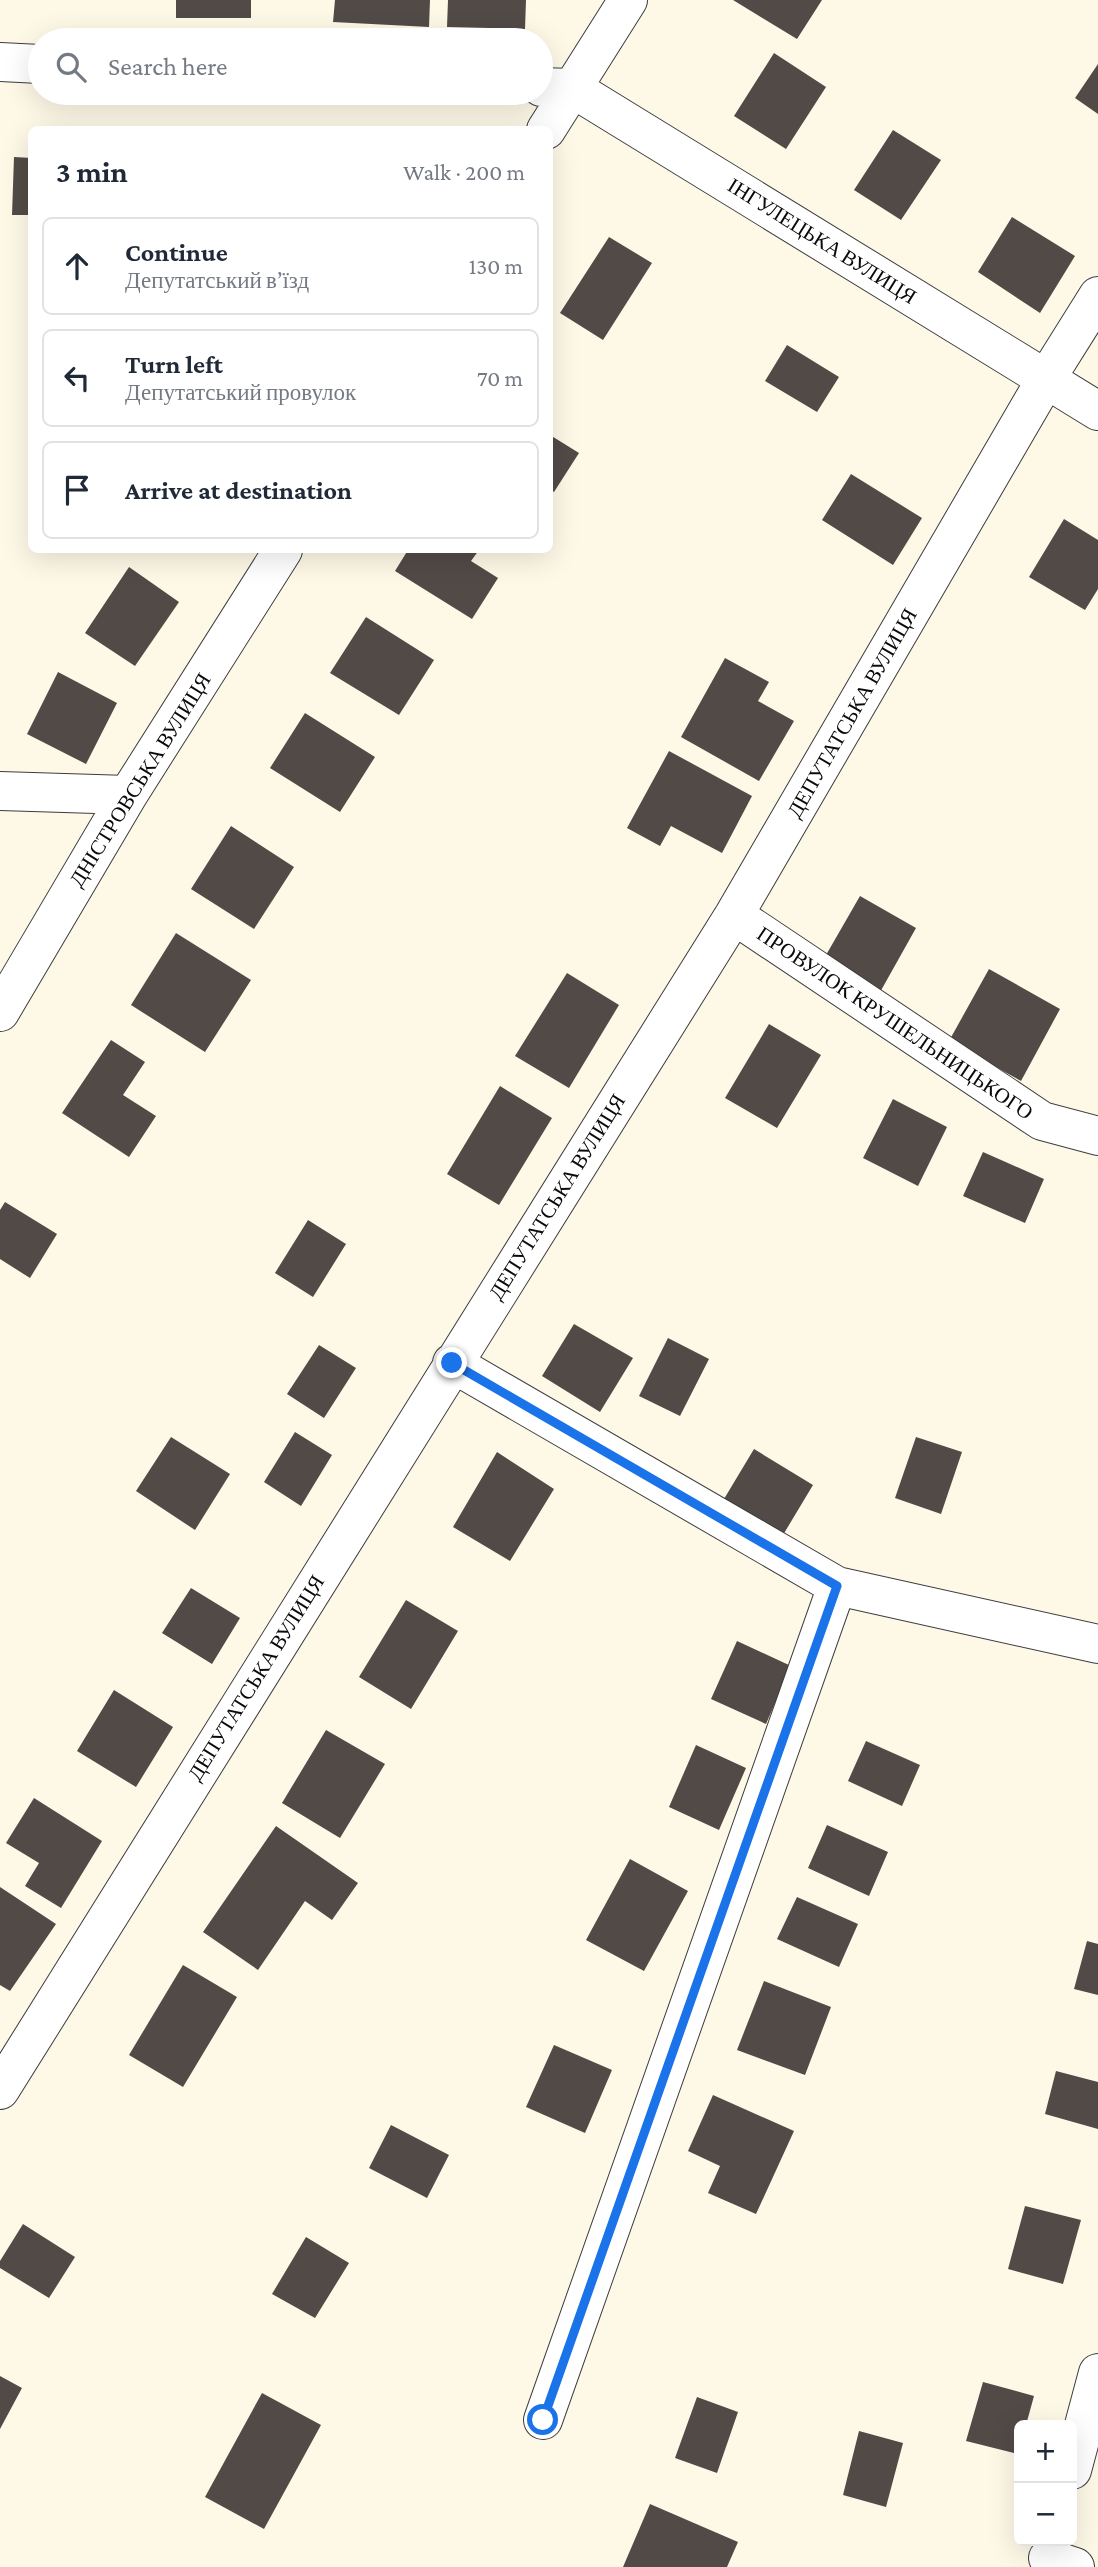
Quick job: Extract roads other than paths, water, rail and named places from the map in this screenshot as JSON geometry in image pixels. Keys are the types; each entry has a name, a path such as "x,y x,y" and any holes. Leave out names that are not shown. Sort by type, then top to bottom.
{"street":[{"path":"556,87 628,0"},
{"path":"0,62 28,63"},
{"name":"ІНГУЛЕЦЬКА ВУЛИЦЯ","path":"556,87 1098,411"},
{"path":"547,126 552,105"},
{"name":"ДЕПУТАТСЬКА ВУЛИЦЯ","path":"0,2090 734,915 1046,379 1098,296"},
{"name":"ДНІСТРОВСЬКА ВУЛИЦЯ","path":"0,1012 128,795 281,553"},
{"path":"0,791 128,795"},
{"name":"ПРОВУЛОК КРУШЕЛЬНИЦЬКОГО","path":"734,915 1042,1121 1098,1136"},
{"path":"452,1363 837,1586 1098,1644"},
{"path":"543,2420 837,1586"},
{"path":"1077,2451 1098,2373"}]}
